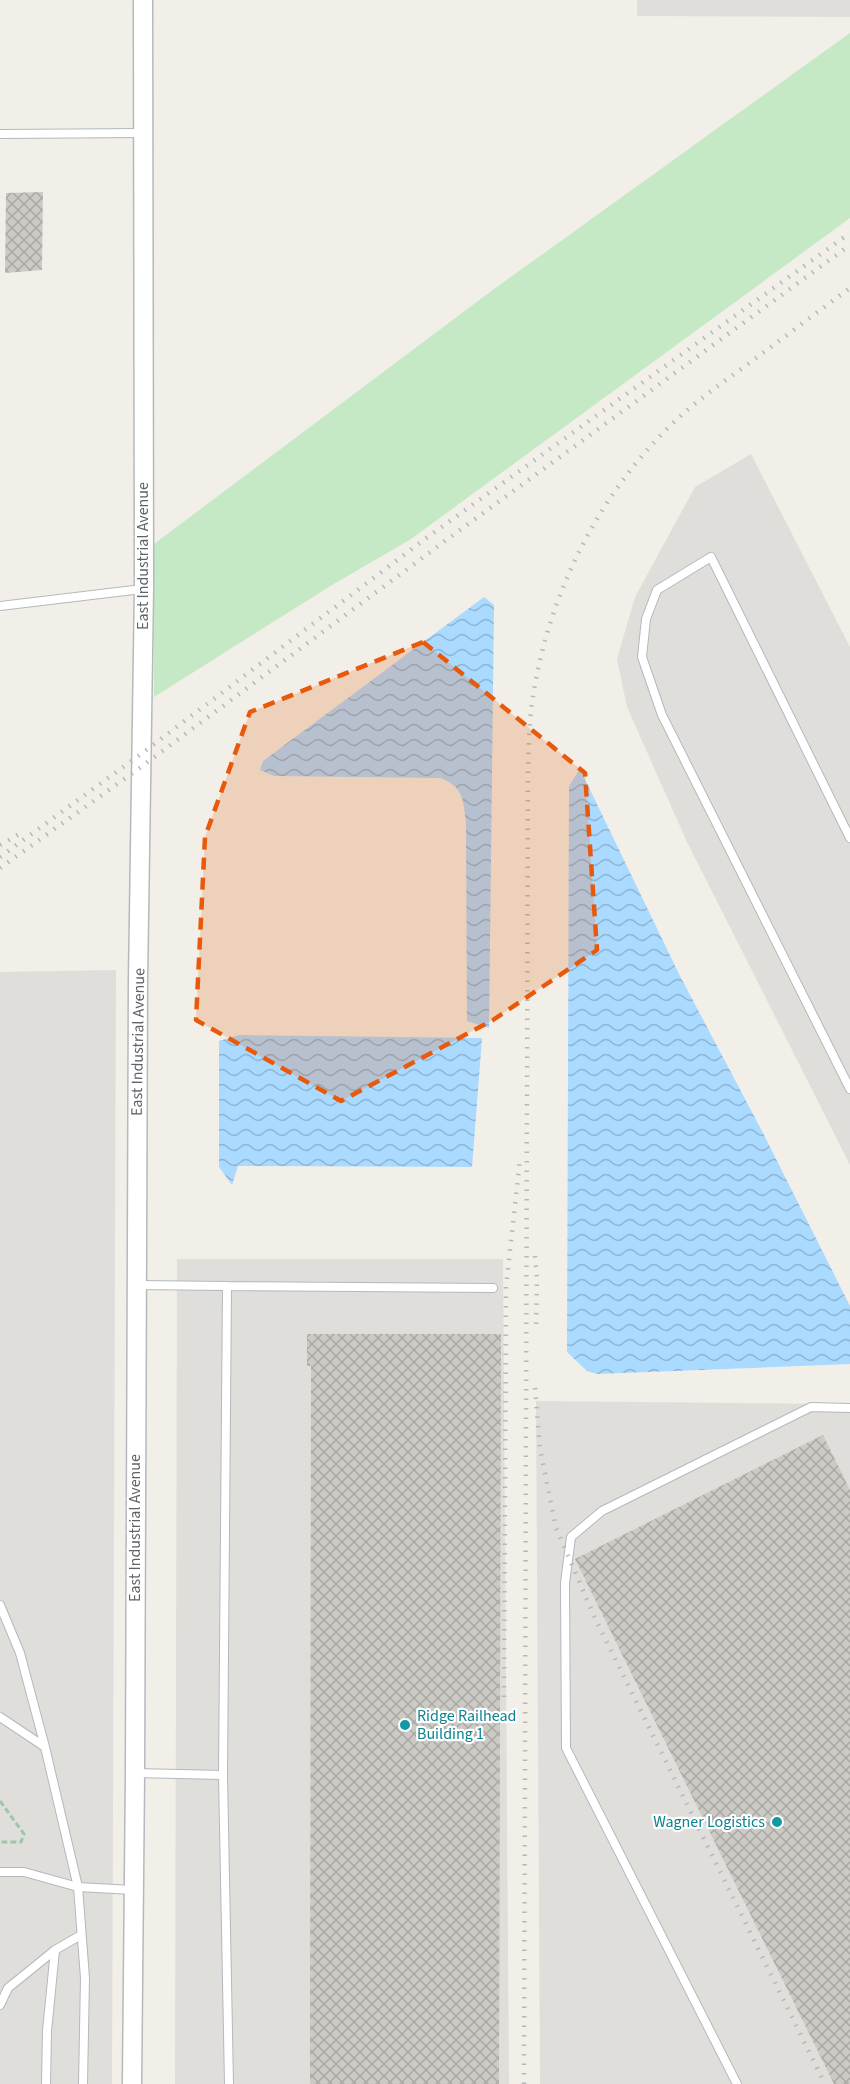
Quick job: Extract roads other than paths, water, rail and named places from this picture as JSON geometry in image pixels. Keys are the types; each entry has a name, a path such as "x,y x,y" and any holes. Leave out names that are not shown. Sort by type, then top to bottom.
{"street":[{"name":"East Industrial Avenue","path":"132,2084 136,1285 144,588 143,0"}],"lane":[{"path":"0,134 143,133"},
{"path":"850,838 711,556 657,590 646,619 642,657 662,715 850,1089"},
{"path":"0,606 144,588"},
{"path":"136,1285 494,1288"},
{"path":"227,1286 223,1775 229,2084"},
{"path":"737,2084 566,1748 565,1583 571,1537 602,1510 812,1407 850,1408"},
{"path":"0,1605 20,1653 78,1887 85,1978 83,2084"},
{"path":"0,1717 45,1747"},
{"path":"135,1773 223,1775"},
{"path":"0,1872 24,1872 78,1887 133,1890"},
{"path":"0,2006 8,1988 55,1950 81,1935"},
{"path":"46,2084 47,2031 55,1950"}],"water":[{"path":"484,597 494,605 489,1028 467,1021 466,822 463,800 454,785 441,778 274,776 260,770 263,761"},
{"path":"580,769 679,974 763,1133 850,1306 850,1364 597,1374 587,1371 567,1352 569,786"},
{"path":"239,1035 482,1038 472,1167 238,1166 232,1185 219,1167 219,1041"}],"railway":[{"path":"0,857 141,754 425,539 850,233"},
{"path":"0,868 141,767 850,245"},
{"path":"524,2084 528,769 533,696 551,620 581,548 600,514 646,451 691,407 850,288"},
{"path":"0,845 19,834"},
{"path":"504,1697 506,1287 520,1159"},
{"path":"535,1256 536,1331"},
{"path":"535,1388 540,1449 556,1528 595,1618 825,2084"}],"place":[{"name":"Ridge Railhead Building 1","path":"405,1725"},
{"name":"Wagner Logistics","path":"777,1822"}]}
